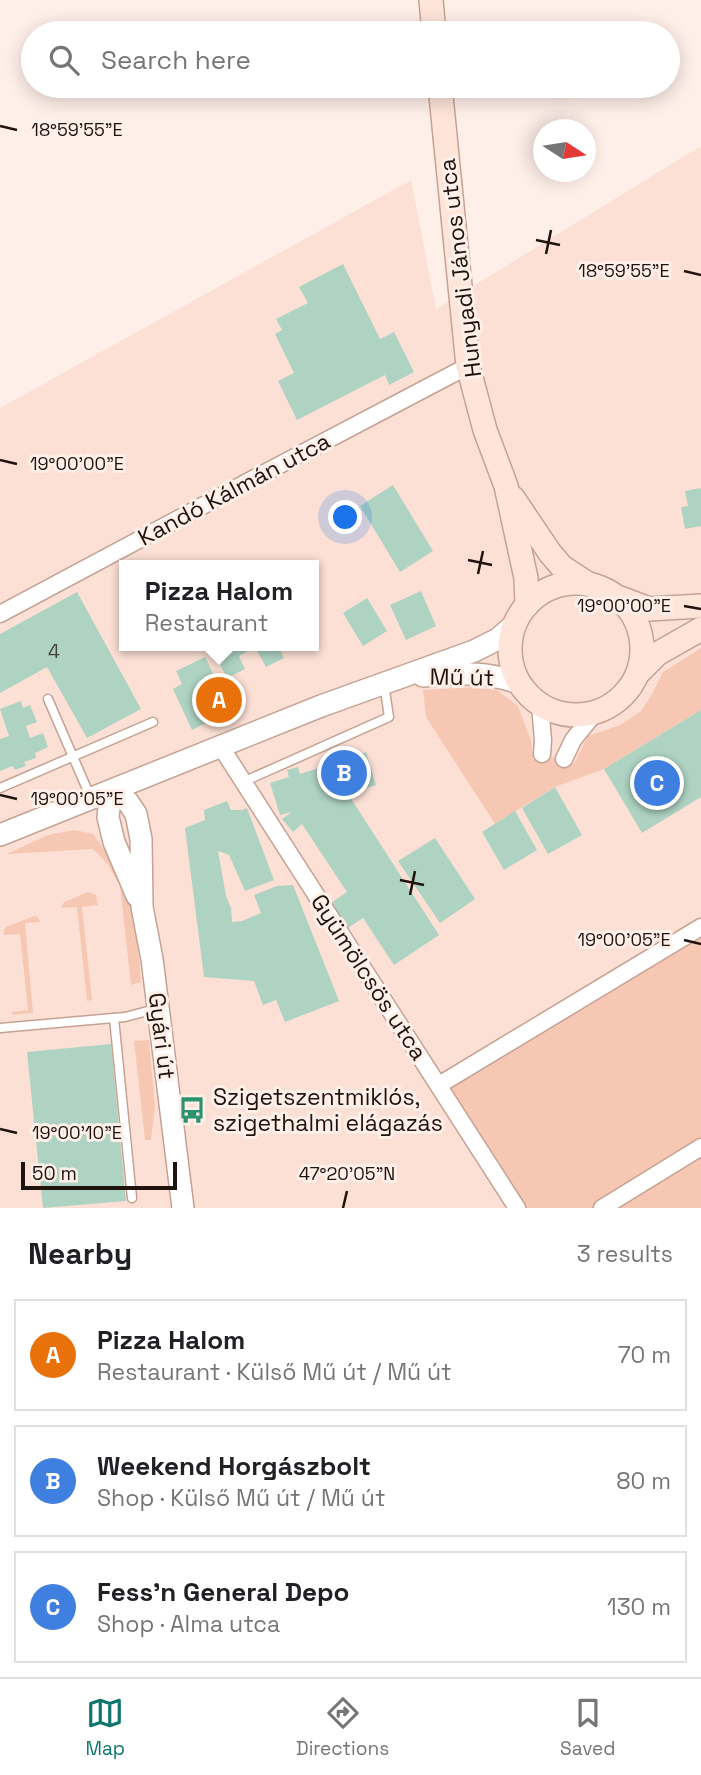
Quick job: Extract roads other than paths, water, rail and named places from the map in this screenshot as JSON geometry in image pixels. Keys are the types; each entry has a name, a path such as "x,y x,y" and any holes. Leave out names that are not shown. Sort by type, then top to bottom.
{"main road":[{"path":"431,0 433,21"},
{"name":"Hunyadi János utca","path":"441,98 468,366 485,430 506,486"},
{"path":"506,486 550,553 562,567 589,584"},
{"path":"506,486 526,578 527,605"},
{"path":"620,598 633,613 641,632 643,652 639,672 629,691 613,705 594,714 572,716 551,711 533,700 519,683 511,662 511,640 514,625 527,605 546,590 579,582 608,590 620,598 649,609 701,606"},
{"path":"639,672 657,654 701,629"}],"street":[{"name":"Kandó Kálmán utca","path":"0,614 468,366"},
{"path":"0,835 321,706 489,644 514,625"},
{"name":"Mű út","path":"394,680 480,673 519,683"},
{"path":"540,705 542,754"},
{"path":"564,759 573,740 594,714"},
{"name":"Gyümölcsös utca","path":"221,747 517,1208"},
{"name":"Gyári út","path":"101,795 114,842 142,907 152,959 183,1208"},
{"path":"439,1085 701,927"},
{"path":"602,1208 701,1147"}],"lane":[{"path":"243,782 389,717 394,680"},
{"path":"48,699 73,756 101,795"},
{"path":"0,788 153,722"},
{"path":"0,1028 114,1018 158,1009"},
{"path":"114,1018 132,1198"}],"place":[{"name":"Pizza Halom","path":"219,700"},
{"name":"Weekend Horgászbolt","path":"344,773"},
{"name":"Fess'n General Depo","path":"657,783"},
{"name":"Szigetszentmiklós, szigethalmi elágazás","path":"192,1110"}]}
